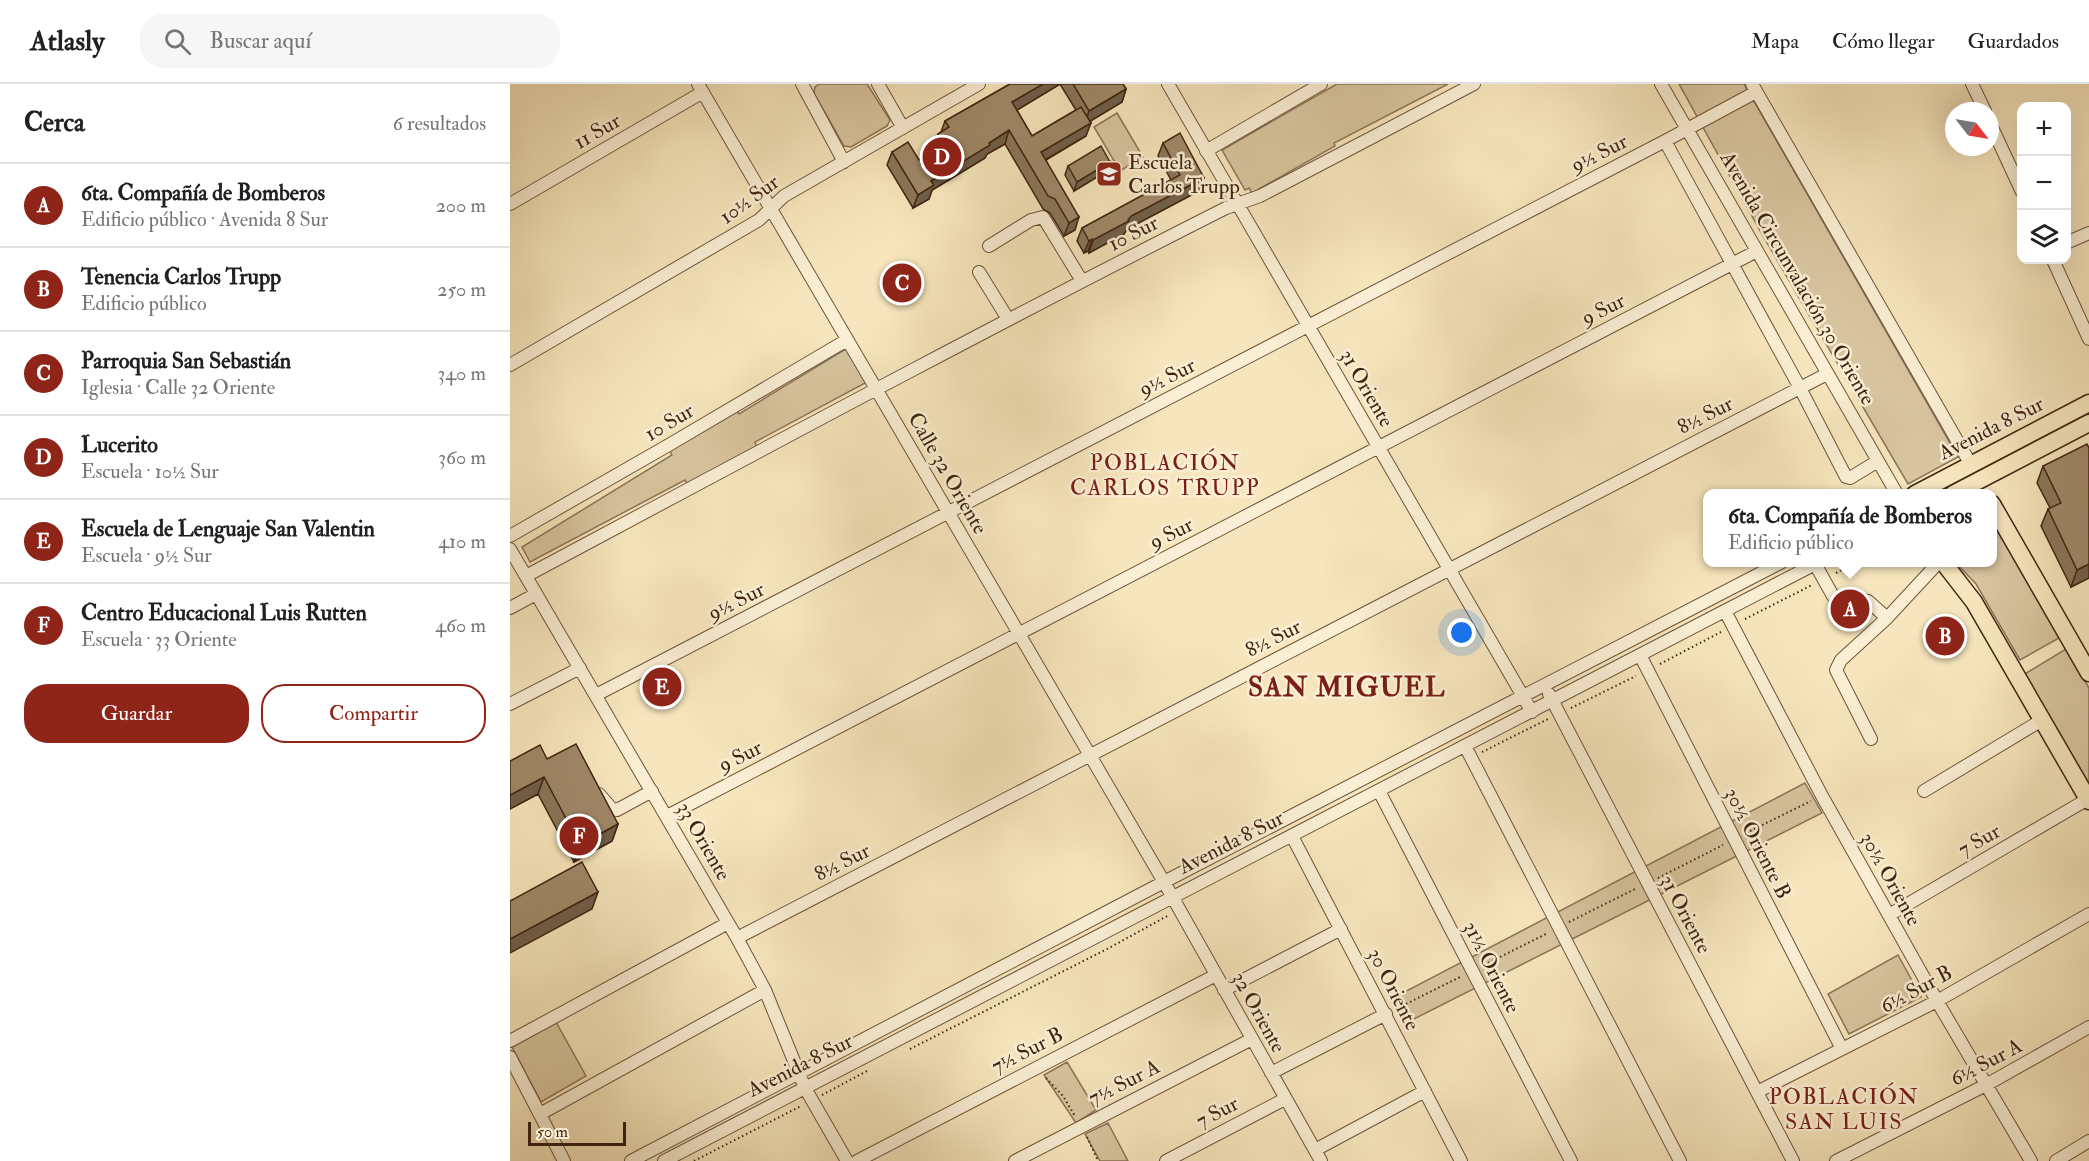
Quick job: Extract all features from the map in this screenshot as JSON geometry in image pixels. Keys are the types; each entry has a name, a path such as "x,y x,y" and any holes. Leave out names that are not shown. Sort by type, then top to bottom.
{"main road":[{"name":"Avenida 8 Sur","path":"1924,489 2089,403"},
{"name":"Avenida 8 Sur","path":"1983,487 2089,423"},
{"path":"1970,463 1983,487"},
{"path":"1997,513 2089,673"},
{"path":"1945,567 1974,602 2089,800"}],"street":[{"path":"878,84 903,128"},
{"name":"10½ Sur","path":"510,365 759,220 784,196 903,128 957,90 979,84"},
{"name":"31 Oriente","path":"1168,84 1532,712"},
{"path":"1206,151 1321,84"},
{"name":"10 Sur","path":"526,576 1008,319 1237,204 1260,195 1474,84"},
{"name":"Avenida Circunvalación 30 Oriente","path":"1661,84 1893,489"},
{"path":"1972,84 1981,102"},
{"path":"804,85 844,162"},
{"name":"11 Sur","path":"510,204 701,88"},
{"name":"Calle 32 Oriente","path":"701,88 1164,882"},
{"path":"1754,88 1970,463"},
{"name":"9½ Sur","path":"596,695 1665,141 1754,88"},
{"path":"1665,141 1846,477 1850,478 1878,461"},
{"path":"1999,142 2017,181"},
{"path":"989,246 1031,220 1043,217 1082,281"},
{"path":"2071,241 2089,233"},
{"name":"9 Sur","path":"667,816 1757,251"},
{"path":"2055,264 2089,339"},
{"path":"979,272 1008,319"},
{"name":"10 Sur","path":"510,536 847,340"},
{"name":"8½ Sur","path":"737,938 1827,374"},
{"name":"33 Oriente","path":"510,549 737,938 765,990 797,1073 847,1161"},
{"name":"Avenida 8 Sur","path":"631,1161 1772,567"},
{"name":"Avenida 8 Sur","path":"664,1161 1808,567"},
{"path":"1818,567 1833,596 1868,601 1887,618"},
{"path":"1871,738 1836,670 1841,660 1887,618 1936,567"},
{"path":"510,608 536,594"},
{"name":"30½ Oriente","path":"1725,611 1822,796 1937,1001 2031,1161"},
{"name":"30½ Oriente B","path":"1640,655 1842,1049"},
{"path":"510,704 580,668"},
{"name":"31 Oriente","path":"1545,685 1757,1092 1788,1159"},
{"path":"1924,792 2042,720"},
{"path":"1466,746 1680,1161"},
{"path":"592,784 604,801 612,809 617,810 652,791"},
{"name":"31½ Oriente","path":"1379,791 1571,1161"},
{"name":"7 Sur","path":"1889,915 2089,800"},
{"name":"30 Oriente","path":"1292,836 1461,1161"},
{"name":"32 Oriente","path":"1164,882 1319,1158"},
{"name":"6½ Sur B","path":"1757,1092 1937,1001 2089,914"},
{"path":"510,1041 728,923"},
{"path":"1224,990 1341,928"},
{"name":"7½ Sur B","path":"857,1161 1216,975"},
{"path":"540,1114 765,990"},
{"path":"1271,1073 1386,1014"},
{"name":"6½ Sur A","path":"1836,1161 1986,1085 2089,1027"},
{"name":"7½ Sur A","path":"1015,1161 1252,1038"},
{"path":"510,1057 564,1161"},
{"path":"1319,1158 1425,1091"},
{"name":"7 Sur","path":"1166,1161 1286,1098"},
{"path":"2056,1161 2089,1141"}],"path":[{"path":"1472,758 1848,567"},
{"path":"1386,1014 1822,796"},
{"path":"907,1050 1110,948 1179,909"},
{"path":"1042,1065 1046,1078 1063,1096 1082,1126 1098,1161"},
{"path":"694,1161 876,1067"}],"shaded area":[{"path":"819,84 867,84 890,120 887,126 851,147 844,146 814,93 815,87"},
{"path":"1337,84 1448,84 1334,143 1335,146 1252,193 1249,188 1245,190 1222,150"},
{"path":"1679,84 1744,84 1958,457 1908,484 1763,236"},
{"path":"1117,113 1143,157 1120,171 1094,127"},
{"path":"849,347 869,381 755,442 757,448 690,488 685,480 530,562 522,547 672,455 667,446 734,405 739,414"},
{"path":"1997,528 2059,638 2020,660 1976,584 1960,567 1997,567"},
{"path":"2066,649 2089,688 2089,787 2023,675"},
{"path":"1805,783 1822,813 1404,1024 1391,999"},
{"path":"1898,955 1921,997 1849,1034 1828,994"},
{"path":"556,1022 586,1076 541,1102 512,1047"},
{"path":"1067,1062 1096,1110 1076,1123 1044,1075"},
{"path":"1108,1123 1128,1161 1100,1161 1085,1134"}],"building":[{"path":"1010,84 1043,84 1012,102 1032,136 1081,107 1091,123 1041,152 1079,217 1069,223 1055,199 1048,196 1009,130 989,143 990,145 931,181 934,185 918,195 892,152 908,142 919,160 944,145 938,134 949,127 945,121"},
{"path":"1073,84 1123,84 1126,89 1089,111"},
{"path":"1180,133 1204,178 1089,241 1082,228 1180,175 1163,143"},
{"path":"1101,146 1110,162 1077,182 1068,166"},
{"path":"2087,444 2089,448 2089,564 2077,570 2048,509 2061,503 2043,466"},
{"path":"576,744 618,824 580,845 544,777 510,795 510,761 540,745 547,759"},
{"path":"582,862 598,892 510,939 510,901"}],"place":[{"name":"Lucerito","path":"942,157"},
{"name":"Escuela Carlos Trupp","path":"1109,174"},
{"name":"Parroquia San Sebastián","path":"902,283"},
{"name":"6ta. Compañía de Bomberos","path":"1850,609"},
{"name":"Tenencia Carlos Trupp","path":"1945,636"},
{"name":"Escuela de Lenguaje San Valentin","path":"662,687"},
{"name":"Centro Educacional Luis Rutten","path":"579,836"}],"district":[{"name":"POBLACIÓN CARLOS TRUPP","path":"1165,474"},
{"name":"SAN MIGUEL","path":"1347,687"},
{"name":"POBLACIÓN SAN LUIS","path":"1844,1108"}]}
